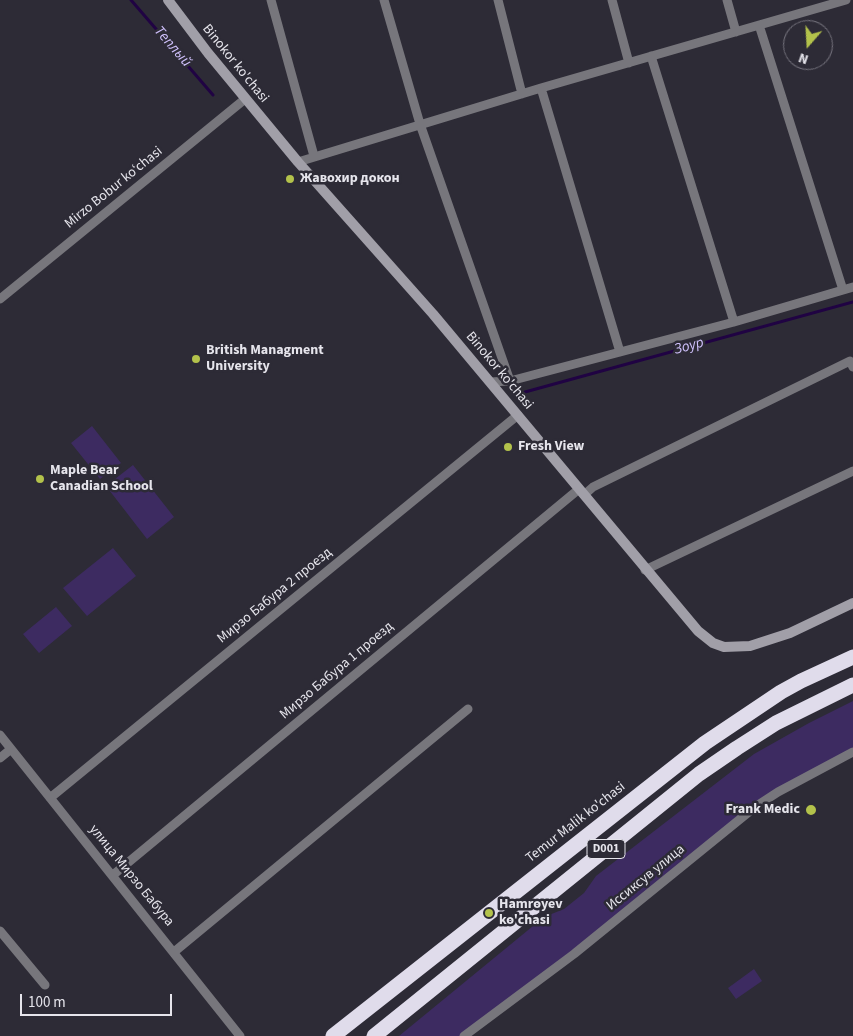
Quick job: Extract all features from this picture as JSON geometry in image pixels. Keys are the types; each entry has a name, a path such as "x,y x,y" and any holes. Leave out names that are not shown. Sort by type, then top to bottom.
{"highway":[{"name":"Temur Malik ko'chasi","path":"333,1036 705,743 781,692 853,657"},
{"name":"D001","path":"374,1036 706,770 776,724 853,685"}],"main road":[{"name":"Binokor ko'chasi","path":"168,0 245,99 298,162 433,314 693,627 713,643 724,648 742,648 790,633 853,603"}],"street":[{"path":"271,0 314,156"},
{"path":"384,0 420,124 510,381"},
{"path":"498,0 522,94"},
{"path":"612,0 629,63"},
{"path":"727,0 736,32"},
{"path":"298,162 541,88 846,0"},
{"path":"759,25 843,290"},
{"path":"651,56 734,322"},
{"path":"541,88 620,352"},
{"name":"Mirzo Bobur ko‘chasi","path":"0,299 245,99"},
{"path":"490,382 510,381 734,322 853,287"},
{"name":"Мирзо Бабура 1 проезд","path":"113,875 581,492 850,361 853,368"},
{"name":"Мирзо Бабура 2 проезд","path":"50,798 518,416"},
{"path":"645,570 853,471"},
{"path":"174,952 468,709"},
{"name":"улица Мирзо Бабура","path":"0,735 240,1036"},
{"path":"0,758 11,749"},
{"name":"Иссиксув улица","path":"464,1036 574,954 754,807 853,752"},
{"path":"0,931 45,985"}],"shaded area":[{"path":"92,426 121,463 100,479 71,443"},
{"path":"133,465 174,517 147,539 106,486"},
{"path":"113,548 136,576 87,616 63,588"},
{"path":"56,607 72,626 39,653 23,634"},
{"path":"853,701 853,752 778,792 464,1036 399,1036 544,917 564,909 584,893 596,876 754,754"},
{"path":"754,969 762,981 736,999 728,988"}],"waterway":[{"name":"Теплый","path":"131,0 213,95"},
{"name":"Зоур","path":"525,392 853,302"}],"place":[{"name":"Жавохир докон","path":"290,179"},
{"name":"British Managment University","path":"196,359"},
{"name":"Fresh View","path":"508,447"},
{"name":"Maple Bear Canadian School","path":"40,479"},
{"name":"Frank Medic","path":"811,810"},
{"name":"Hamroyev ko'chasi","path":"489,913"}]}
